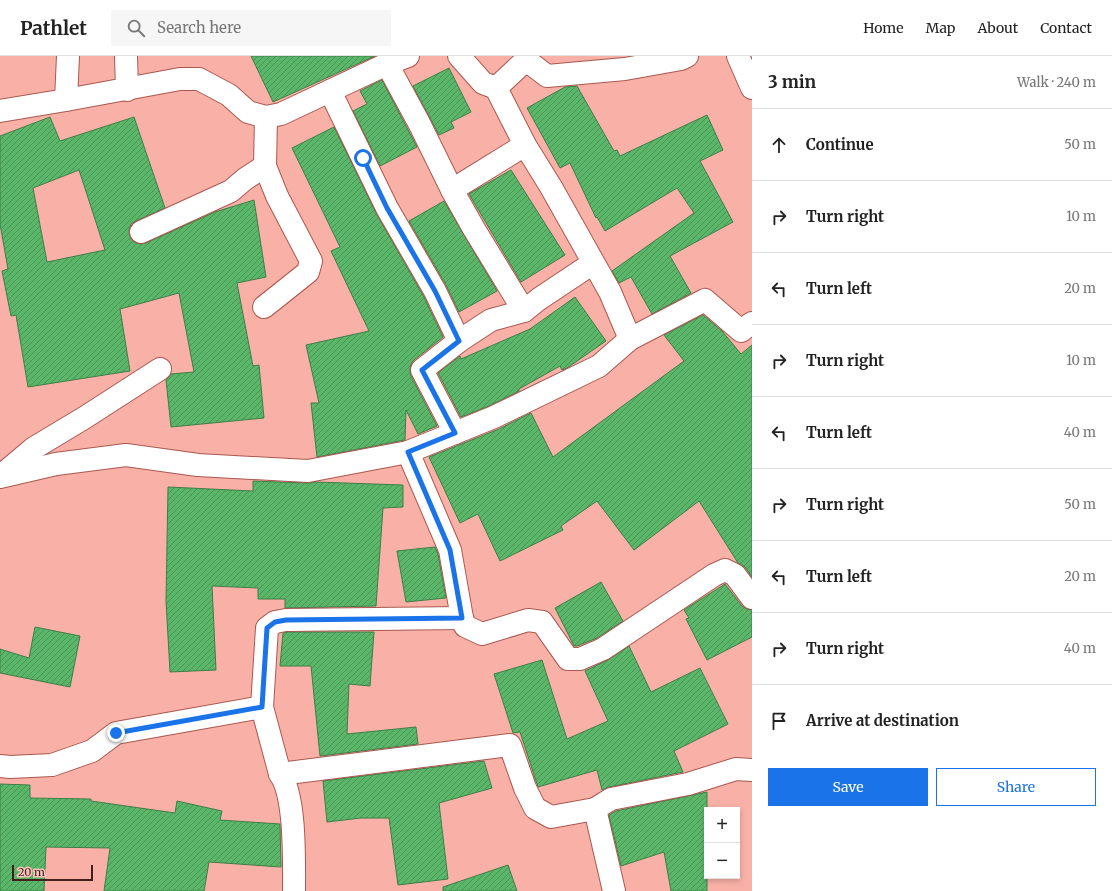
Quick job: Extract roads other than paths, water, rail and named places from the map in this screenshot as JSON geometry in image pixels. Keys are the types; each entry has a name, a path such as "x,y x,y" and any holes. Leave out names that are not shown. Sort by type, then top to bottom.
{"street":[{"path":"66,100 68,56"},
{"path":"126,56 126,90"},
{"path":"0,111 126,90 180,79 199,79 229,95 248,112 266,117 281,114 387,64 408,56"},
{"path":"459,56 483,83 496,88 525,145 551,187 610,292 630,339"},
{"path":"496,88 526,60 547,76 625,69 681,59 687,56"},
{"path":"738,56 752,88"},
{"path":"387,64 419,122 452,190 524,311"},
{"path":"330,91 387,208 435,291 459,341"},
{"path":"264,307 308,272 311,261 277,196 265,166 266,117"},
{"path":"452,190 525,145"},
{"path":"141,232 231,191 245,179 265,166"},
{"path":"455,433 422,370 459,341 491,320 524,311 593,262"},
{"path":"0,477 56,464 126,455 198,465 308,470 408,452 494,416 598,366 630,339 705,300 741,330 752,323"},
{"path":"0,477 34,448 160,369"},
{"path":"408,452 450,550 462,618 466,626 482,634 528,620 542,622 568,659 580,659 603,649 714,575 725,570 735,575 752,598"},
{"path":"294,891 291,807 285,781 280,774 262,707 267,628 275,622 286,620 462,618"},
{"path":"0,766 52,765 92,751 116,733 262,707"},
{"path":"280,774 510,745 525,788 535,808 551,817 595,809 611,799 688,784 736,769 752,770"},
{"path":"595,809 614,891"}]}
